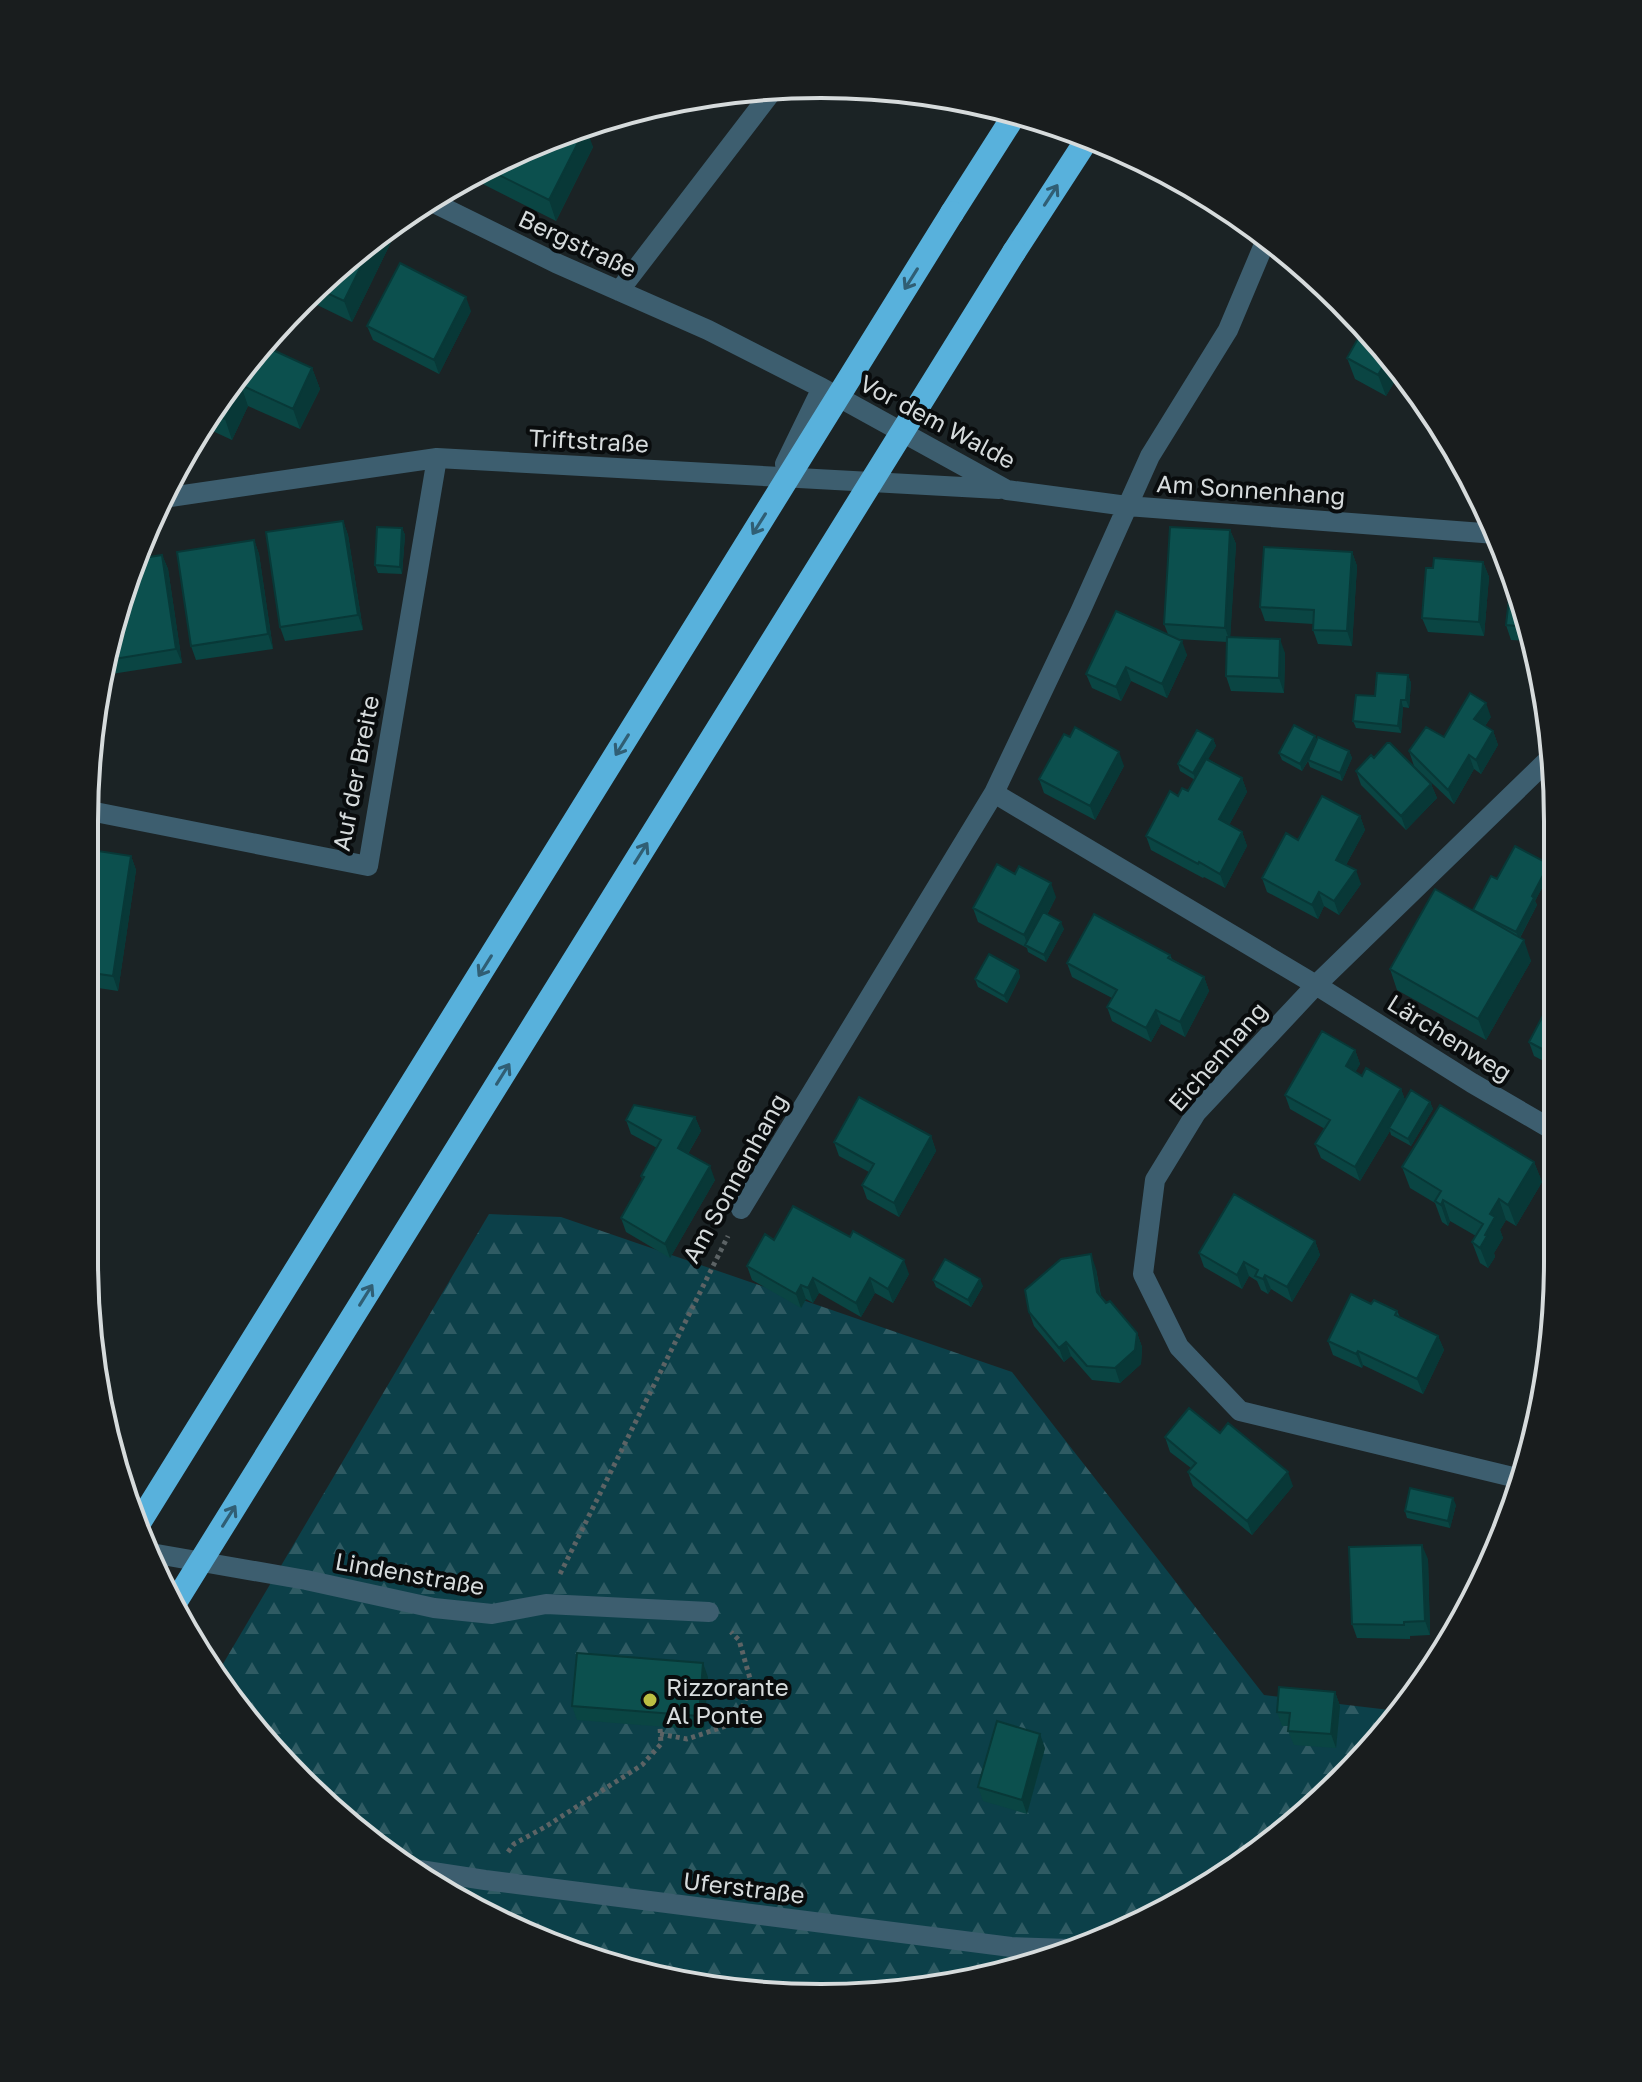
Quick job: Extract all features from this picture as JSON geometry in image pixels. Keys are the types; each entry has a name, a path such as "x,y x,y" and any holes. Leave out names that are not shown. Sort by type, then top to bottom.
{"highway":[{"path":"144,1515 1009,123"},
{"path":"180,1594 1082,147"}],"street":[{"path":"619,291 765,101"},
{"name":"Bergstraße","path":"441,206 556,263 708,330"},
{"path":"1127,506 1150,456 1228,330 1262,248"},
{"name":"Vor dem Walde","path":"708,330 822,388 1007,490 1127,506"},
{"name":"Vor dem Walde","path":"779,476 822,388"},
{"name":"Triftstraße","path":"176,496 437,458 1007,490"},
{"name":"Auf der Breite","path":"98,813 368,866 437,458"},
{"name":"Am Sonnenhang","path":"741,1209 994,793 1127,506 1484,533"},
{"name":"Eichenhang","path":"1511,1477 1240,1411 1179,1347 1143,1274 1155,1180 1196,1113 1316,985 1541,766"},
{"path":"994,793 1316,985"},
{"name":"Lärchenweg","path":"1316,985 1544,1125"},
{"name":"Lindenstraße","path":"161,1555 306,1580 434,1608 492,1614 546,1604 709,1612"},
{"name":"Uferstraße","path":"436,1872 1011,1947 1045,1948"}],"path":[{"name":"Am Sonnenhang","path":"546,1604 741,1209"},
{"path":"660,1734 687,1739 738,1722 751,1682 739,1640 709,1612"},
{"path":"485,1880 514,1844 642,1765 661,1744 660,1727"}],"green space":[{"path":"489,1214 561,1217 1012,1372 1264,1695 1388,1710 1332,1772 1261,1835 1223,1862 1141,1909 1053,1946 962,1970 915,1978 821,1984 727,1978 634,1959 544,1929 459,1887 381,1835 344,1805 277,1738 222,1666"}],"building":[{"path":"580,140 549,200 498,175"},
{"path":"364,261 344,301 327,293"},
{"path":"400,263 466,297 434,360 367,326"},
{"path":"1359,337 1383,366 1378,375 1347,358"},
{"path":"272,350 312,368 293,409 243,386"},
{"path":"235,398 225,419 221,417"},
{"path":"343,521 358,615 280,627 266,532"},
{"path":"377,527 402,528 400,567 375,565"},
{"path":"1170,527 1230,530 1225,628 1164,624"},
{"path":"254,540 268,634 191,646 177,552"},
{"path":"1264,547 1352,552 1347,631 1313,630 1314,610 1260,607"},
{"path":"162,555 176,649 117,659 136,589 148,557"},
{"path":"1434,558 1483,562 1479,622 1422,618 1426,568 1433,568"},
{"path":"1509,599 1517,626 1506,625"},
{"path":"1116,611 1182,641 1162,684 1126,667 1116,687 1086,674"},
{"path":"1227,637 1280,639 1279,678 1226,676"},
{"path":"1377,673 1408,675 1406,700 1401,700 1398,726 1353,721 1356,695 1375,696"},
{"path":"1470,693 1486,703 1474,719 1493,731 1476,760 1469,755 1448,790 1409,751 1426,727 1444,737"},
{"path":"1294,725 1315,736 1300,764 1279,753"},
{"path":"1075,727 1119,752 1090,806 1039,779 1064,734 1070,737"},
{"path":"1197,730 1213,739 1193,773 1178,764"},
{"path":"1318,737 1349,751 1340,773 1308,760"},
{"path":"1387,743 1431,784 1401,816 1356,771 1371,755 1374,758"},
{"path":"1206,759 1242,778 1219,819 1242,832 1220,874 1146,836 1170,791 1178,796 1182,788 1188,791"},
{"path":"1322,796 1360,816 1336,860 1356,870 1334,901 1319,892 1312,905 1262,878 1286,833 1298,840"},
{"path":"1515,846 1544,861 1544,873 1516,932 1473,910 1491,876 1497,879"},
{"path":"98,851 131,856 113,976 98,974"},
{"path":"997,864 1015,874 1019,866 1051,883 1024,935 973,908"},
{"path":"1435,889 1524,940 1478,1019 1390,969"},
{"path":"1043,912 1061,922 1044,955 1025,945"},
{"path":"1094,914 1204,977 1180,1022 1156,1010 1146,1028 1107,1007 1117,990 1067,963"},
{"path":"989,954 1018,970 1004,996 975,979"},
{"path":"1544,1014 1544,1050 1529,1042"},
{"path":"1322,1031 1355,1050 1346,1066 1362,1076 1366,1068 1401,1089 1355,1167 1315,1144 1330,1120 1285,1095"},
{"path":"1411,1090 1430,1102 1408,1139 1389,1128"},
{"path":"859,1097 931,1136 894,1203 862,1185 874,1164 834,1142"},
{"path":"634,1105 695,1117 678,1148 710,1166 665,1244 621,1218 661,1140 626,1120"},
{"path":"1440,1105 1534,1162 1508,1205 1499,1199 1490,1214 1495,1217 1480,1248 1472,1242 1483,1224 1443,1200 1441,1205 1435,1201 1441,1191 1402,1167"},
{"path":"1234,1194 1315,1241 1287,1287 1265,1275 1263,1279 1255,1276 1258,1270 1244,1262 1237,1275 1199,1253"},
{"path":"793,1206 850,1237 853,1231 904,1260 888,1289 870,1278 856,1303 813,1278 808,1288 801,1285 796,1294 747,1266 765,1234 774,1240"},
{"path":"1091,1254 1097,1292 1106,1303 1110,1301 1137,1333 1135,1350 1115,1368 1087,1366 1066,1342 1059,1348 1029,1312 1025,1290 1061,1259"},
{"path":"945,1259 980,1279 968,1300 933,1280"},
{"path":"1351,1294 1371,1304 1374,1300 1397,1311 1395,1315 1438,1336 1417,1379 1358,1351 1356,1354 1328,1341"},
{"path":"1189,1408 1220,1433 1228,1423 1288,1472 1247,1521 1188,1472 1196,1463 1165,1437"},
{"path":"1410,1488 1453,1498 1448,1521 1405,1511"},
{"path":"1422,1545 1425,1621 1404,1622 1404,1625 1352,1624 1349,1547"},
{"path":"577,1653 703,1663 699,1716 572,1706"},
{"path":"1279,1687 1335,1692 1331,1734 1288,1731 1290,1713 1277,1712"},
{"path":"997,1721 1040,1734 1022,1800 978,1787"}],"place":[{"name":"Rizzorante Al Ponte","path":"650,1700"}]}
